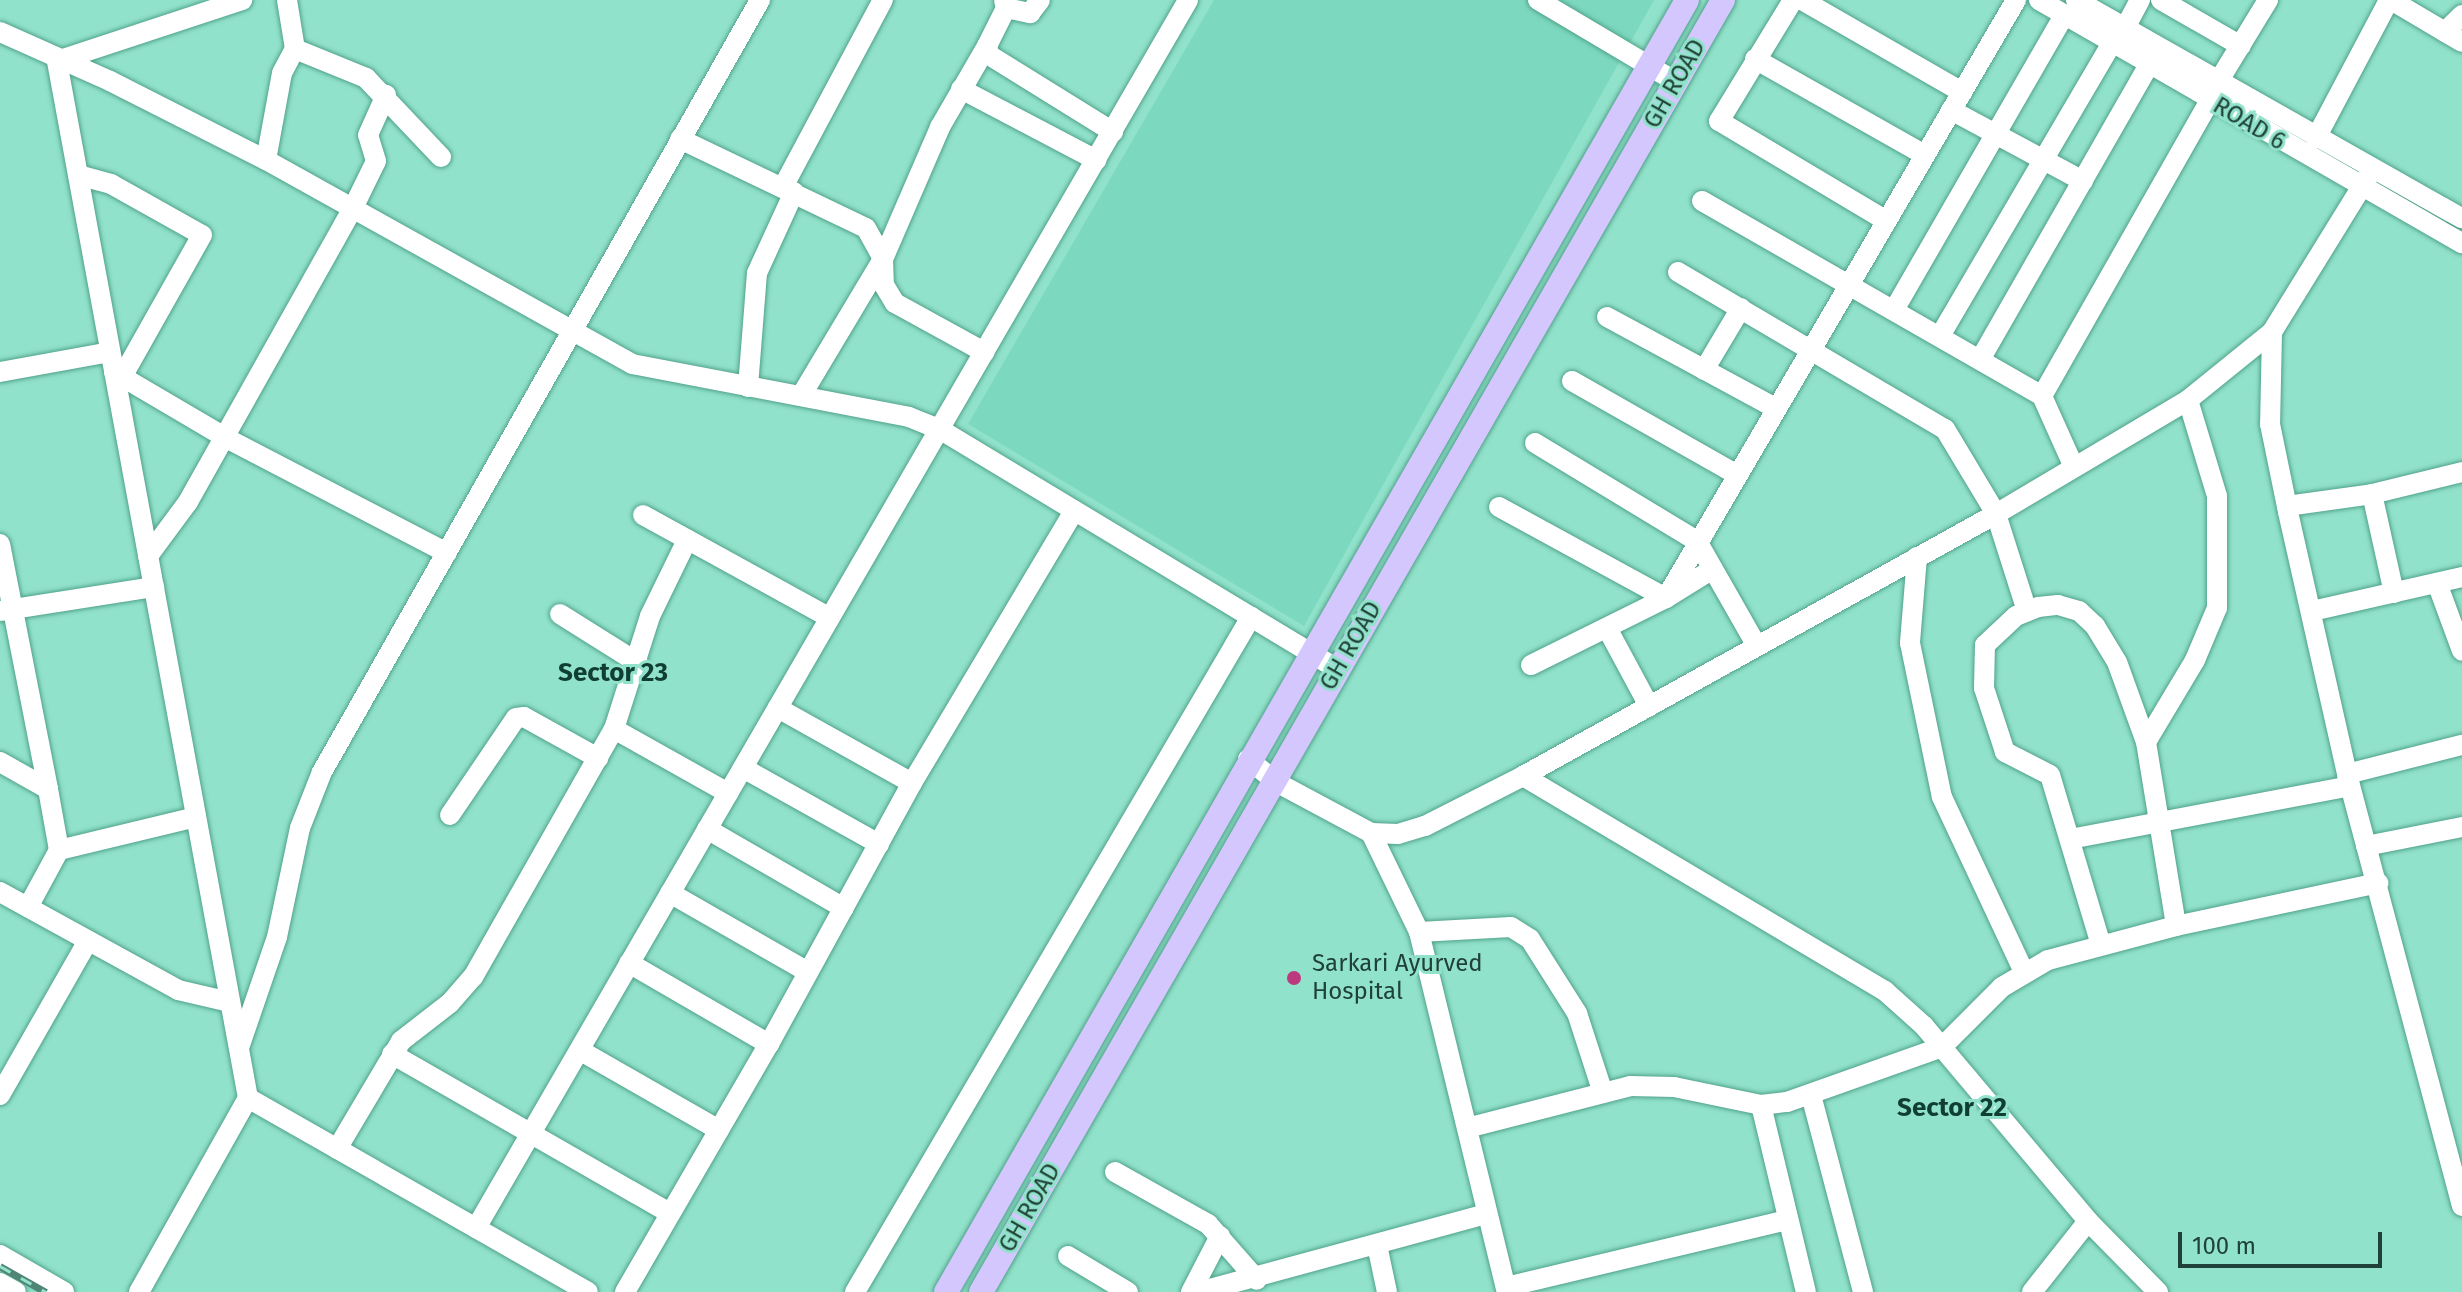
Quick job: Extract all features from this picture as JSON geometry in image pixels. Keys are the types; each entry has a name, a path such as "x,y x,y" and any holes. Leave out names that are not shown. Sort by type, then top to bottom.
{"main road":[{"name":"GH ROAD","path":"946,1292 1248,759 1687,0"},
{"name":"GH ROAD","path":"981,1292 1723,0"}],"street":[{"path":"57,61 242,0"},
{"path":"266,160 282,73 295,49 287,0"},
{"path":"239,1049 277,937 306,807 760,0"},
{"path":"748,387 757,273 789,189 883,0"},
{"path":"801,396 883,259 961,89 987,46 1005,4 1030,13 1040,0"},
{"path":"476,1228 1188,0"},
{"path":"1538,0 1676,82"},
{"path":"1793,0 1719,121 1885,220"},
{"path":"1802,0 1956,101 1996,135 2083,181"},
{"path":"1666,598 1923,154 2016,0"},
{"name":"ROAD 6","path":"2039,0 2070,8 2214,91 2362,191 2462,243"},
{"path":"1940,336 2042,158 2140,0"},
{"path":"2161,0 2241,46"},
{"path":"2042,396 2268,0"},
{"path":"2316,138 2390,0 2453,37 2462,15"},
{"path":"1894,310 2070,8"},
{"path":"0,32 57,61 110,81 266,160 632,364 909,417 941,430 1337,669"},
{"name":"ROAD 6","path":"2118,36 2149,65 2316,138 2462,218"},
{"path":"987,46 996,63 1113,132"},
{"path":"295,49 350,69 386,95 441,157"},
{"path":"1755,59 1923,154"},
{"path":"57,61 116,366 248,1098 139,1292"},
{"path":"1981,358 2149,65"},
{"path":"961,89 1096,160"},
{"path":"148,556 226,438 353,208 376,161 368,135 386,95"},
{"path":"680,139 866,228 883,259 884,285 895,303 984,352"},
{"path":"1248,759 1276,782 1371,833 1398,834 1425,826 1523,776 1996,514 2073,465 2188,400 2272,332 2362,191 2372,170"},
{"path":"78,175 111,184 202,235 116,366"},
{"path":"1702,201 1981,358 2042,396 2073,465"},
{"path":"1678,272 1945,429 1996,514 2027,611"},
{"path":"1704,370 1741,308"},
{"path":"1607,317 1775,408"},
{"path":"2272,332 2270,424 2287,506 2348,780 2454,1140 2462,1206"},
{"path":"0,372 116,366 226,438 447,553"},
{"path":"1572,381 1736,474"},
{"path":"2146,742 2195,660 2217,608 2217,496 2188,400"},
{"path":"1535,443 1697,541 1757,646"},
{"path":"2287,506 2372,494 2462,472"},
{"path":"2372,494 2394,593"},
{"path":"1499,507 1666,598"},
{"path":"625,1292 769,1044 912,783 1074,511"},
{"path":"643,515 830,618"},
{"path":"337,1149 392,1054 473,977 614,729 638,663 650,616 687,540"},
{"path":"0,544 6,610 48,789 59,850 28,907"},
{"path":"1917,557 1910,643 1942,797 2023,970"},
{"path":"1531,665 1666,598 1713,569"},
{"path":"2312,611 2462,577"},
{"path":"2437,583 2462,651"},
{"path":"6,610 154,587"},
{"path":"2101,945 2050,775 2005,752 1984,688 1985,645 2027,611 2058,605 2079,611 2095,626 2117,662 2146,742 2162,823 2176,926"},
{"path":"560,614 638,663"},
{"path":"855,1292 1251,617"},
{"path":"1607,628 1649,706"},
{"path":"778,708 912,783"},
{"path":"450,815 516,718 524,717 598,758"},
{"path":"614,729 728,793"},
{"path":"2070,839 2124,827 2162,823 2348,780 2462,745"},
{"path":"0,762 48,789"},
{"path":"743,768 879,844"},
{"path":"1523,776 1846,965 1885,991 1942,1047 2088,1221 2158,1292"},
{"path":"2124,827 2154,790"},
{"path":"59,850 196,817"},
{"path":"2366,846 2462,827"},
{"path":"707,829 844,908"},
{"path":"1371,833 1419,932 1507,1290 1787,1220"},
{"path":"1467,1128 1630,1086 1674,1087 1761,1105 1811,1095 1942,1047 2023,970 2101,945 2176,926 2378,883"},
{"path":"0,892 178,990 230,1002"},
{"path":"670,893 808,972"},
{"path":"1419,932 1511,927 1530,939 1577,1013 1603,1093"},
{"path":"0,1095 88,941"},
{"path":"629,963 769,1044"},
{"path":"581,1051 719,1130"},
{"path":"392,1054 532,1131 670,1213"},
{"path":"1811,1095 1863,1292"},
{"path":"248,1098 588,1292"},
{"path":"1761,1105 1806,1292"},
{"path":"1115,1172 1208,1224 1257,1280"},
{"path":"1199,1292 1257,1280 1487,1214"},
{"path":"2032,1292 2088,1221"},
{"path":"1191,1292 1220,1236"},
{"path":"1377,1245 1387,1292"},
{"path":"0,1255 64,1292"},
{"path":"1068,1256 1128,1292"},
{"path":"0,1283 16,1292"}],"shaded area":[{"path":"1214,0 1654,0 1304,626 968,424"}],"railway":[{"path":"0,1266 46,1292"}],"place":[{"name":"Sarkari Ayurved Hospital","path":"1294,978"}],"district":[{"name":"Sector 23","path":"613,673"},
{"name":"Sector 22","path":"1952,1108"}]}
